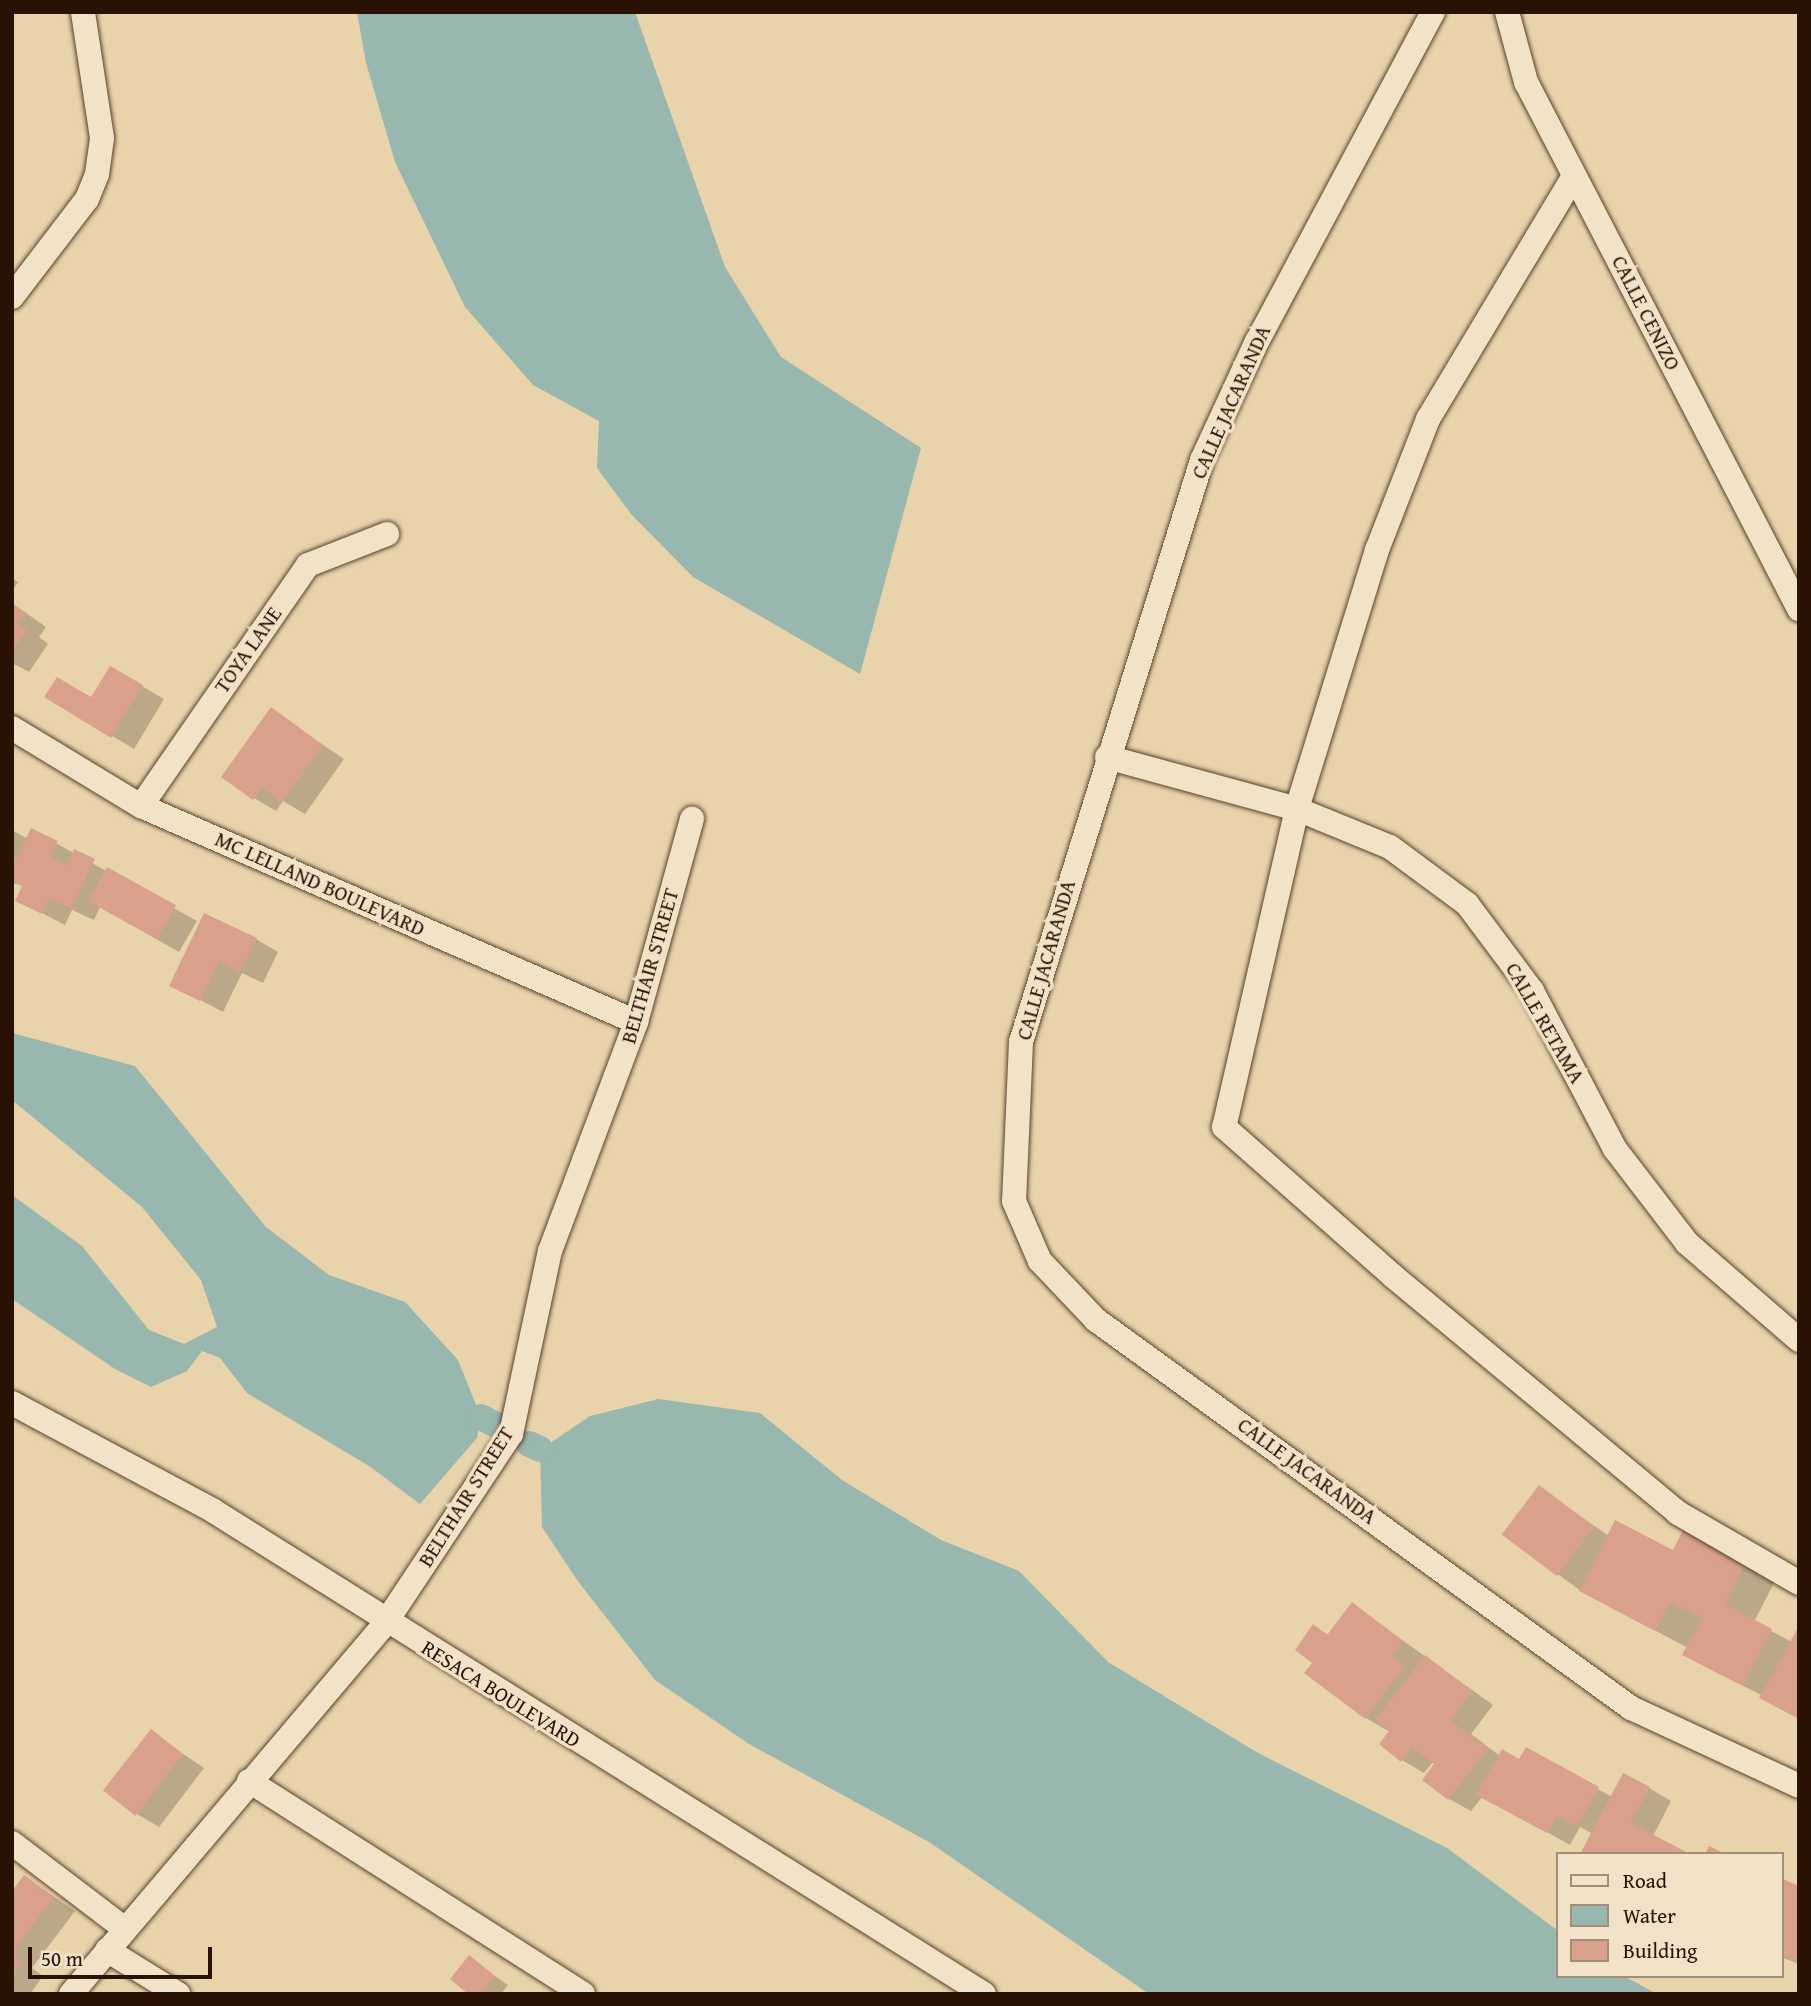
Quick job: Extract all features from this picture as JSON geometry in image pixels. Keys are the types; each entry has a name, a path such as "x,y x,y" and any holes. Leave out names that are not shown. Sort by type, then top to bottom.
{"street":[{"path":"12,297 87,199 97,174 102,138 83,12"},
{"name":"CALLE JACARANDA","path":"1433,12 1257,341 1202,460 1107,757 1021,1042 1014,1200 1040,1261 1096,1321 1631,1708 1799,1786"},
{"name":"CALLE CENIZO","path":"1507,12 1526,82 1799,609"},
{"path":"1574,176 1428,419 1377,550 1297,809 1224,1127 1607,1456 1678,1513 1799,1583"},
{"name":"TOYA LANE","path":"141,806 308,565 387,534"},
{"name":"MC LELLAND BOULEVARD","path":"12,729 141,806 636,1022"},
{"name":"CALLE RETAMA","path":"1107,757 1297,809 1390,847 1467,904 1532,992 1615,1149 1687,1243 1799,1340"},
{"name":"BELTHAIR STREET","path":"71,1994 386,1622 512,1434 550,1251 636,1022 692,819"},
{"name":"RESACA BOULEVARD","path":"12,1403 212,1510 386,1622 985,1994"},
{"path":"249,1781 583,1994"},
{"path":"12,1843 125,1929"},
{"path":"107,1950 178,1994"}],"water":[{"path":"357,12 635,12 725,267 781,357 921,448 860,674 693,577 631,514 597,468 599,421 533,385 465,307 395,162 366,63"},
{"path":"12,1033 135,1066 266,1227 329,1275 405,1302 458,1360 481,1417 477,1438 420,1504 369,1466 247,1393 220,1358 202,1351 187,1371 151,1387 115,1369 12,1299 12,1195 82,1246 149,1330 184,1344 217,1327 201,1280 142,1207 12,1100"},
{"path":"658,1399 760,1413 842,1480 941,1540 1019,1571 1108,1662 1258,1753 1447,1848 1556,1929 1556,1978 1628,1978 1657,1994 1149,1994 929,1842 749,1744 655,1680 577,1580 542,1527 540,1450 590,1416"}],"building":[{"path":"12,604 25,613 18,623 27,630 12,651"},
{"path":"110,666 143,685 111,738 44,697 57,677 91,697"},
{"path":"271,707 323,745 282,803 262,787 253,800 221,777"},
{"path":"31,828 58,841 50,857 66,865 74,849 95,859 71,909 50,898 42,914 15,901 22,886 12,881 12,867"},
{"path":"107,867 176,905 157,939 88,901"},
{"path":"204,913 257,938 240,972 219,961 200,1001 169,986"},
{"path":"1539,1485 1594,1527 1557,1576 1502,1535"},
{"path":"1615,1520 1673,1550 1683,1530 1746,1562 1725,1604 1772,1629 1743,1686 1682,1655 1702,1618 1670,1602 1655,1631 1579,1591"},
{"path":"1352,1602 1403,1641 1392,1656 1405,1666 1365,1719 1304,1673 1312,1663 1295,1650 1313,1624 1327,1635"},
{"path":"1799,1626 1799,1719 1759,1698"},
{"path":"1425,1655 1472,1691 1450,1720 1488,1749 1448,1800 1422,1780 1434,1764 1412,1747 1401,1762 1379,1744 1389,1731 1375,1720"},
{"path":"151,1729 183,1754 135,1816 103,1790"},
{"path":"1526,1747 1599,1787 1577,1826 1557,1816 1547,1833 1476,1795 1502,1749 1519,1759"},
{"path":"1623,1773 1650,1787 1631,1823 1686,1852 1581,1852"},
{"path":"1709,1846 1722,1852 1706,1852"},
{"path":"24,1875 54,1897 12,1952 12,1891"},
{"path":"1783,1879 1799,1886 1799,1962 1783,1955"},
{"path":"12,1955 22,1962 12,1975"},
{"path":"469,1955 495,1976 480,1994 468,1994 450,1979"}],"waterway":[{"path":"481,1417 494,1424"},
{"path":"529,1444 540,1449"}]}
